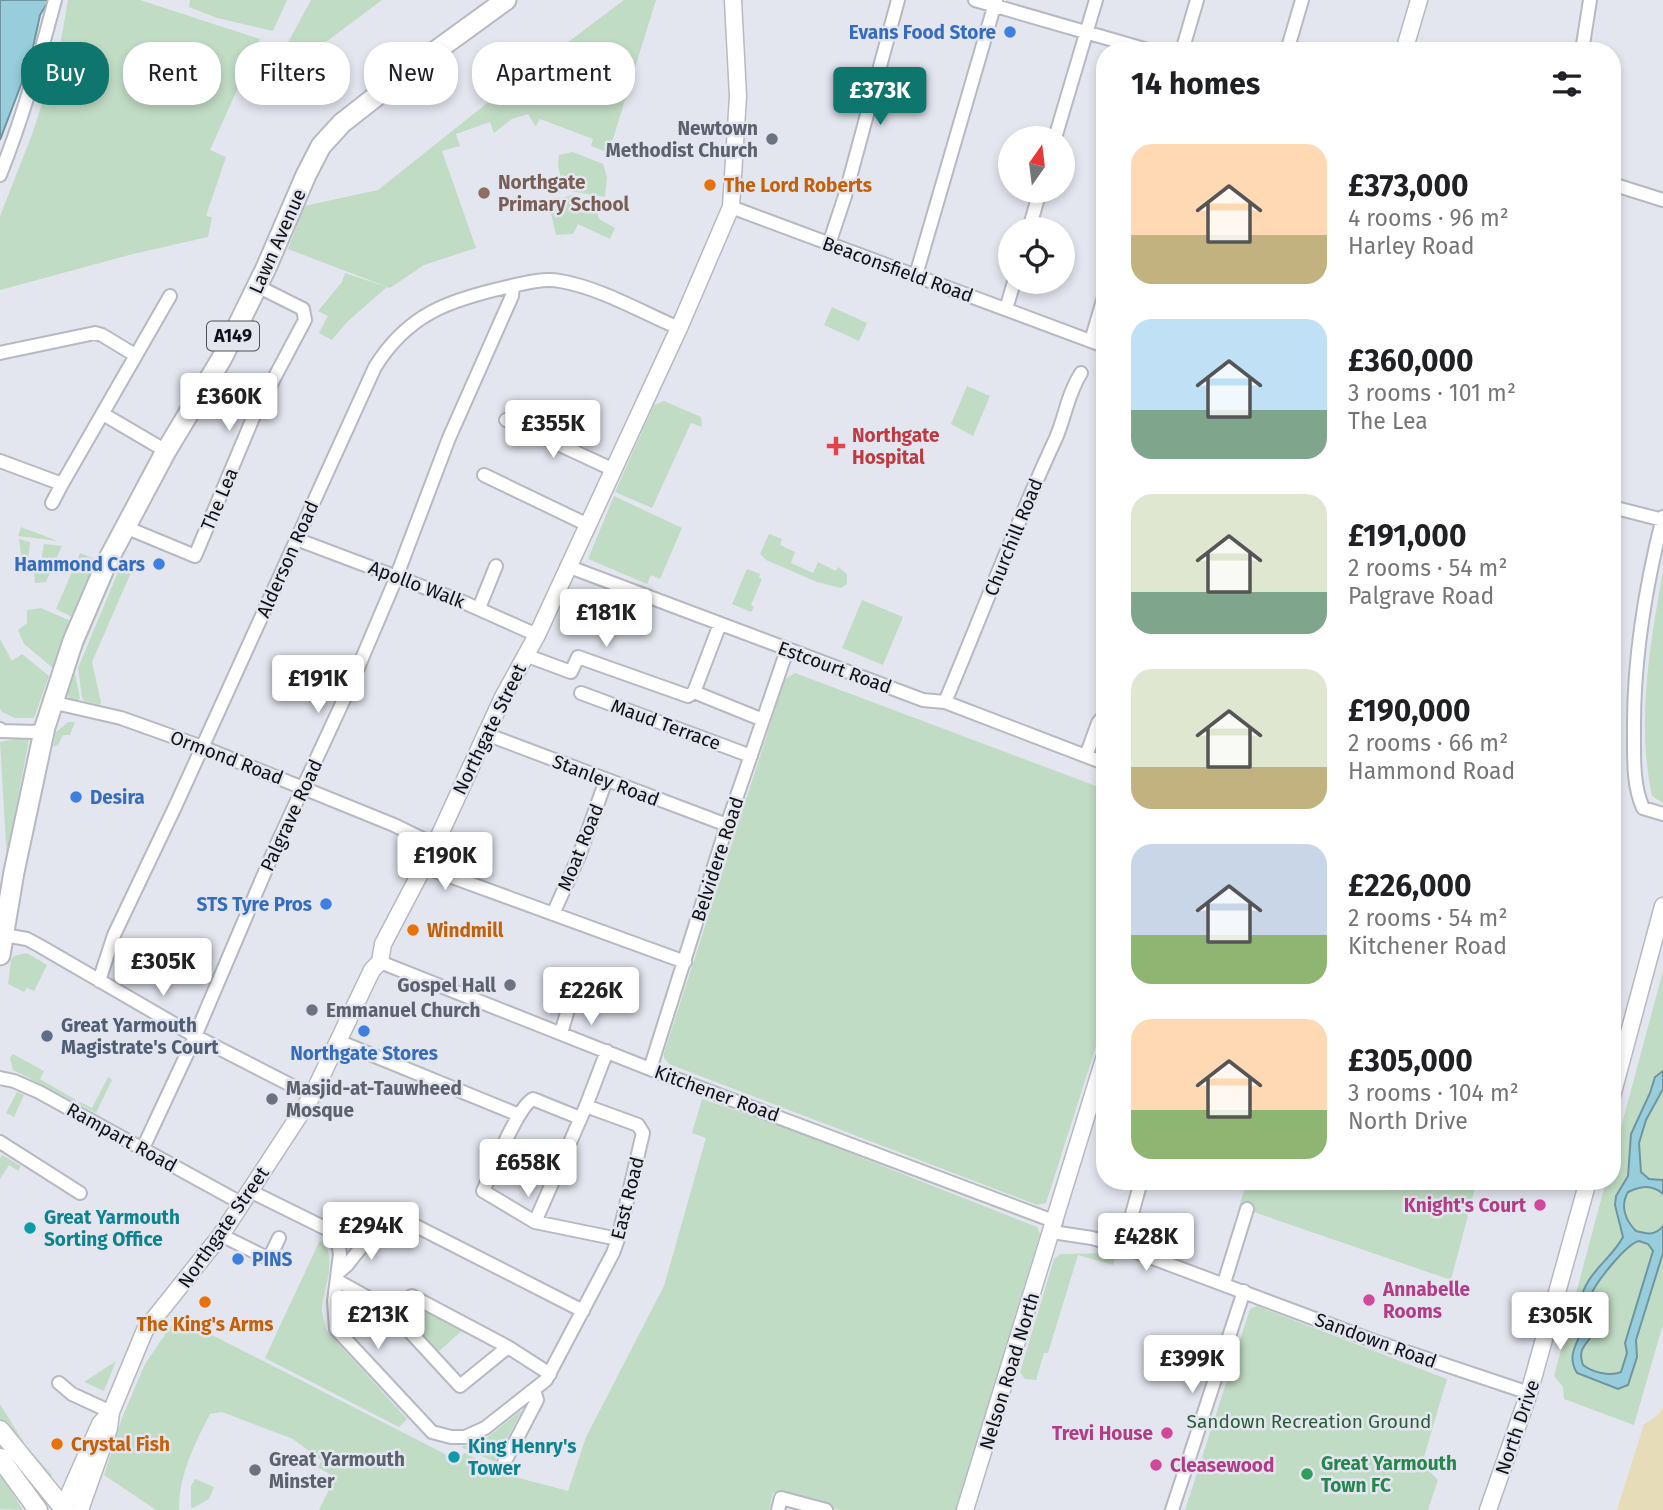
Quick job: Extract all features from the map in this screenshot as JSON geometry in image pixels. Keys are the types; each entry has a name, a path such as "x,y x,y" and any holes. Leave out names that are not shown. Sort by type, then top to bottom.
{"main road":[{"name":"Lawn Avenue","path":"44,732 51,702 96,583 166,452 222,358 321,146 342,123 506,0"},
{"name":"A149","path":"0,955 14,872 44,732"},
{"path":"0,1430 43,1485 68,1510"},
{"path":"0,1458 38,1510"}],"street":[{"path":"0,175 24,113 55,0"},
{"path":"732,207 738,96 733,0"},
{"path":"829,244 845,196 898,0"},
{"path":"975,0 995,3 1120,42"},
{"path":"1059,126 1096,0"},
{"path":"1185,42 1197,0"},
{"path":"1290,42 1302,0"},
{"path":"1407,42 1419,0"},
{"path":"1583,42 1590,0"},
{"path":"916,275 995,3"},
{"path":"1621,187 1663,200"},
{"name":"Beaconsfield Road","path":"732,207 1096,343"},
{"name":"Northgate Street","path":"68,1510 76,1477 100,1424 110,1412 145,1330 221,1235 312,1096 372,970 380,962 383,944 435,845 486,734 537,635 732,207"},
{"name":"Alderson Road","path":"99,981 114,935 375,367 387,348 404,330 435,309 474,294 558,281 586,288 679,328"},
{"name":"The Lea","path":"125,527 195,556 253,418 305,320 303,309 257,286"},
{"name":"Palgrave Road","path":"143,1148 397,577 449,438 512,296 513,286"},
{"path":"1006,309 1010,294"},
{"path":"52,503 135,355 161,301"},
{"path":"1091,341 1096,324"},
{"path":"0,353 95,333 135,355"},
{"name":"Churchill Road","path":"945,702 1081,373"},
{"path":"103,414 166,452"},
{"path":"506,420 614,470"},
{"path":"16,453 6,463 62,484"},
{"path":"484,475 588,525"},
{"path":"1621,509 1663,519 1638,640 1633,741 1639,799 1643,808 1663,814"},
{"name":"Apollo Walk","path":"296,539 479,608 537,635"},
{"path":"479,608 496,566"},
{"name":"Estcourt Road","path":"567,566 923,700 945,702 1096,760"},
{"path":"525,655 571,672 578,657 688,696 694,692 720,624"},
{"name":"Belvidere Road","path":"650,1069 727,825 787,650"},
{"path":"694,692 762,720"},
{"name":"Maud Terrace","path":"581,693 751,756"},
{"name":"Ormond Road","path":"51,702 121,718 202,747 304,787 435,845"},
{"path":"1086,756 1096,728"},
{"path":"0,729 44,732"},
{"name":"Stanley Road","path":"486,734 727,825"},
{"name":"Moat Road","path":"553,914 579,856 607,780"},
{"path":"422,866 685,962"},
{"path":"1621,1062 1663,906"},
{"path":"4,935 27,939 195,1035 312,1096"},
{"name":"Kitchener Road","path":"380,962 1054,1227"},
{"path":"561,1033 570,1003"},
{"path":"338,1041 519,1115"},
{"path":"535,1222 607,1051"},
{"name":"Rampart Road","path":"0,1078 39,1093 143,1148 245,1197 337,1234"},
{"name":"Nelson Road North","path":"965,1510 1096,1086"},
{"path":"580,1118 533,1099 525,1105 483,1191 535,1222 618,1239"},
{"name":"East Road","path":"338,1276 334,1301 336,1329 426,1428 442,1435 465,1437 485,1428 550,1374 618,1239 643,1133 638,1125 586,1105"},
{"path":"0,1142 80,1193"},
{"path":"1123,1247 1139,1190"},
{"name":"North Drive","path":"1488,1510 1530,1393 1586,1190"},
{"path":"1224,1283 1247,1209"},
{"path":"338,1276 340,1254 337,1234 392,1223 416,1226 583,1311"},
{"path":"338,1276 378,1226"},
{"name":"Sandown Road","path":"1054,1227 1123,1247 1374,1341 1530,1393"},
{"path":"221,1235 269,1259 279,1238"},
{"path":"338,1276 390,1310 460,1386 508,1348"},
{"path":"1172,1510 1244,1291"},
{"path":"390,1310 412,1296 550,1374"},
{"path":"59,1383 72,1394 110,1412"},
{"path":"503,1465 537,1400 534,1390"},
{"name":"Northgate Street","path":"68,1510 109,1428 110,1412"},
{"path":"43,1485 58,1485 76,1477"},
{"path":"778,1510 781,1498 826,1510"}],"green space":[{"path":"68,0 140,0 260,39 259,42 235,42 235,94 210,150 226,157 206,216 212,217 208,237 0,290 0,216 41,105 109,105 109,42 61,42"},
{"path":"190,0 287,0 273,31 217,18 189,7"},
{"path":"311,0 382,0 326,42 288,42"},
{"path":"624,0 656,0 635,68 635,42 568,42"},
{"path":"485,105 623,105 607,152 591,146 593,139 540,119 536,126 528,114 512,119 494,133 490,122 456,134 460,146 442,151 476,248 424,265 390,288 288,249 304,206 378,190"},
{"path":"573,152 603,164 607,177 605,197 570,191 564,184 558,164 559,155"},
{"path":"573,195 594,201 599,219 615,228 610,239 578,224 573,234 556,235 548,201"},
{"path":"345,273 387,287 347,322 332,340 319,333 328,316 318,311 342,282"},
{"path":"832,307 867,323 859,341 824,325"},
{"path":"967,386 990,396 973,436 951,424"},
{"path":"664,401 701,417 702,427 691,423 652,508 615,492 654,405"},
{"path":"614,496 682,528 660,579 651,575 647,584 588,559"},
{"path":"21,527 58,541 18,536"},
{"path":"769,534 782,539 780,545 795,552 791,563 813,573 818,562 836,571 838,567 847,574 847,584 841,588 817,582 766,560 760,554"},
{"path":"19,539 30,542 28,562 22,562"},
{"path":"129,540 74,669 80,698 77,702 69,698 65,690 103,586"},
{"path":"44,544 62,546 46,582 35,583 33,560 41,561"},
{"path":"80,553 97,560 72,617 56,609"},
{"path":"123,560 136,561 92,662 100,705 84,701 78,668"},
{"path":"747,569 760,574 759,578 762,579 751,605 754,607 751,612 732,604"},
{"path":"1663,570 1663,803 1652,796 1647,768 1645,711 1650,655"},
{"path":"862,600 903,617 883,665 842,648"},
{"path":"41,608 71,621 53,668 24,644 18,630 27,623 27,610"},
{"path":"0,639 12,661 22,654 49,676 34,718 15,718 2,712 0,708"},
{"path":"795,673 1096,786 1096,1046 1046,1203 1037,1205 669,1064 664,1058 785,679"},
{"path":"68,722 75,722 70,735 63,735 58,745 53,747 56,732"},
{"path":"25,737 29,740 7,860 0,742"},
{"path":"27,953 47,965 34,991 27,988 24,992 8,984 11,960 14,956"},
{"path":"1663,971 1663,1324 1634,1425 1564,1399 1563,1387 1554,1376 1604,1190 1621,1190 1621,1127"},
{"path":"13,1054 44,1071 40,1079 76,1100 75,1102 13,1070 10,1058"},
{"path":"108,1077 112,1080 96,1113 79,1104 80,1102 92,1108"},
{"path":"17,1092 24,1095 14,1117 6,1113"},
{"path":"702,1099 784,1127 1037,1227 1040,1234 956,1510 840,1510 773,1493 769,1510 319,1510 335,1477 317,1467 322,1461 293,1439 222,1412 210,1414 193,1449 182,1485 179,1510 156,1510 104,1475 122,1418 145,1364 177,1317 445,1454 449,1463 458,1462 464,1453 519,1478 568,1491 586,1437 664,1286 706,1138 692,1133"},
{"path":"2,1155 21,1166 18,1171 9,1165 0,1179 0,1158"},
{"path":"1244,1190 1475,1190 1451,1280 1239,1207"},
{"path":"323,1241 329,1257 322,1308 327,1331 407,1419 399,1427 265,1358 319,1242"},
{"path":"1060,1254 1116,1255 1113,1265 1078,1255 1048,1353 1044,1353 1036,1380 1025,1379 1020,1372 1054,1259"},
{"path":"408,1300 466,1327 436,1354 399,1311"},
{"name":"Sandown Recreation Ground","path":"1257,1306 1447,1379 1422,1464 1438,1480 1428,1510 1185,1510 1250,1309"},
{"path":"116,1361 104,1391 84,1382"},
{"path":"0,1404 26,1446 51,1477 47,1476 0,1423"},
{"path":"522,1410 495,1462 461,1447 485,1439"},
{"path":"0,1473 23,1510 0,1509"},
{"path":"195,1479 214,1487 209,1499 193,1508 191,1486"}],"sand":[{"path":"1663,1407 1663,1510 1617,1510 1644,1424 1657,1416"}],"water":[{"path":"0,0 49,0 40,15 34,42 21,42 21,85 0,140"},
{"path":"1663,1071 1663,1089 1646,1120 1639,1143 1641,1172 1649,1179 1663,1180 1663,1194 1651,1187 1633,1190 1628,1192 1624,1208 1636,1231 1651,1233 1663,1226 1663,1253 1636,1340 1637,1357 1628,1385 1618,1389 1577,1373 1573,1355 1583,1327 1581,1299 1585,1286 1623,1237 1615,1205 1616,1196 1628,1176 1631,1134 1655,1077","holes":["1639,1241 1648,1244 1653,1251 1625,1343 1627,1353 1621,1372 1607,1374 1591,1370 1583,1365 1581,1353 1594,1330 1590,1302 1592,1292 1611,1266 1633,1244"]}],"place":[{"name":"Evans Food Store","path":"1010,32"},
{"name":"Newtown Methodist Church","path":"772,139"},
{"name":"The Lord Roberts","path":"710,185"},
{"name":"Northgate Primary School","path":"484,193"},
{"name":"Northgate Hospital","path":"836,446"},
{"name":"Hammond Cars","path":"159,564"},
{"name":"Desira","path":"76,797"},
{"name":"STS Tyre Pros","path":"326,904"},
{"name":"Windmill","path":"413,930"},
{"name":"Gospel Hall","path":"510,985"},
{"name":"Emmanuel Church","path":"312,1010"},
{"name":"Northgate Stores","path":"364,1031"},
{"name":"Great Yarmouth Magistrate's Court","path":"47,1036"},
{"name":"Masjid-at-Tauwheed Mosque","path":"272,1099"},
{"name":"Knight's Court","path":"1540,1205"},
{"name":"Great Yarmouth Sorting Office","path":"30,1228"},
{"name":"PINS","path":"238,1259"},
{"name":"Annabelle Rooms","path":"1369,1300"},
{"name":"The King's Arms","path":"205,1302"},
{"name":"Trevi House","path":"1167,1433"},
{"name":"Crystal Fish","path":"57,1444"},
{"name":"King Henry's Tower","path":"454,1457"},
{"name":"Cleasewood","path":"1156,1465"},
{"name":"Great Yarmouth Minster","path":"255,1470"},
{"name":"Great Yarmouth Town FC","path":"1307,1474"}]}
